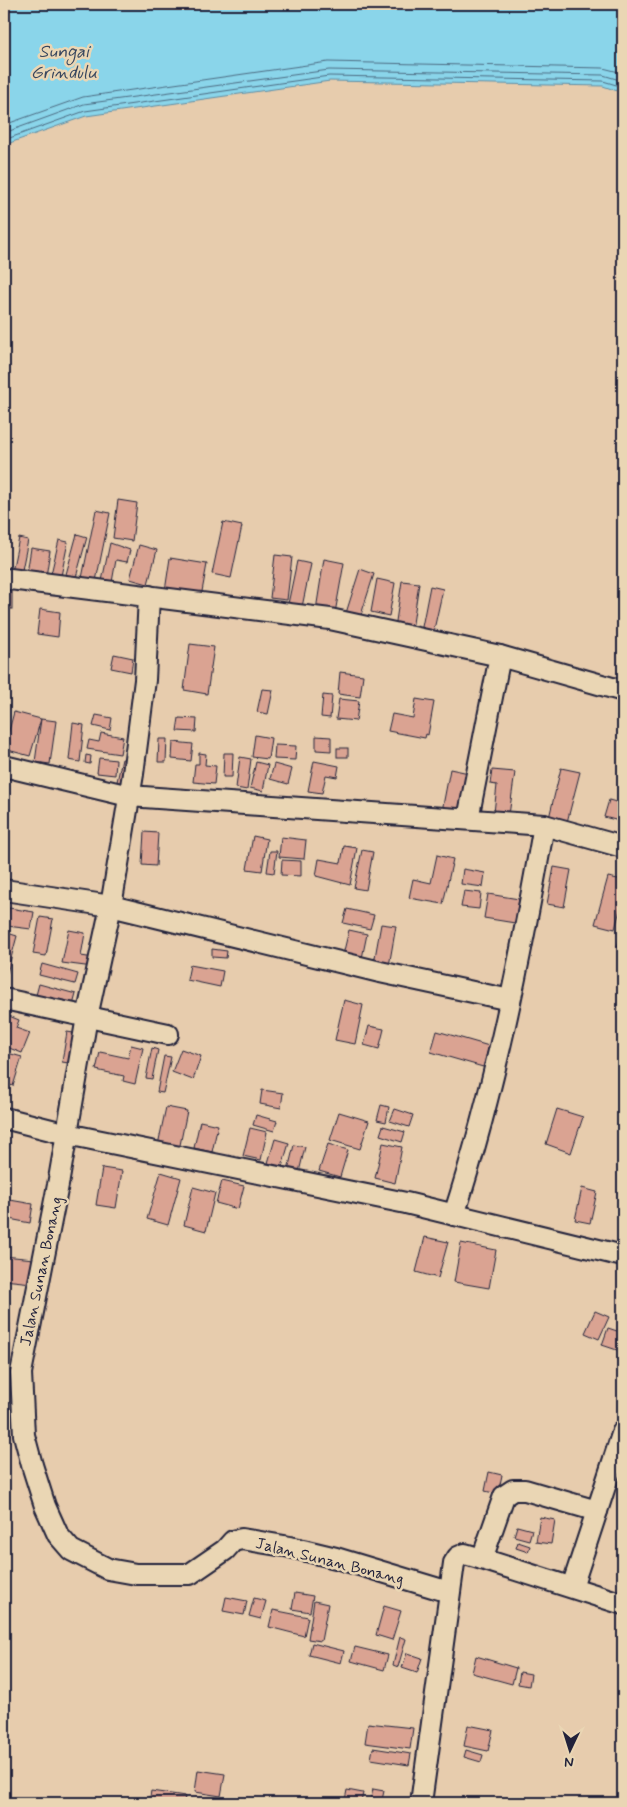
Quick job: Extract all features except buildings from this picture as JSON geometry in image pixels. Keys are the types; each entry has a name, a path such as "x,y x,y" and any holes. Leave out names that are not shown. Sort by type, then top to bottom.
{"street":[{"path":"10,579 330,619 500,656 623,691"},
{"name":"Jalan Sunan Bonang","path":"149,596 145,680 111,906 87,1017 67,1134 21,1372 26,1442 45,1506 58,1535 72,1550 108,1570 136,1574 190,1574 208,1563 233,1541 242,1538 336,1558 450,1592"},
{"path":"468,820 500,656"},
{"path":"4,766 129,796 544,825 623,847"},
{"path":"454,1215 489,1094 510,1000 544,825"},
{"path":"4,890 111,906 380,972 510,1000"},
{"path":"4,999 168,1034"},
{"path":"4,1118 67,1134 454,1215 623,1256"},
{"path":"572,1587 623,1431"},
{"path":"482,1559 504,1496 513,1490 525,1490 597,1511"},
{"path":"421,1803 454,1563 458,1557 465,1554 623,1604"}],"water":[{"name":"Sungai Grindulu","path":"4,4 623,4 623,93 603,86 330,81 86,116 4,145"}]}
